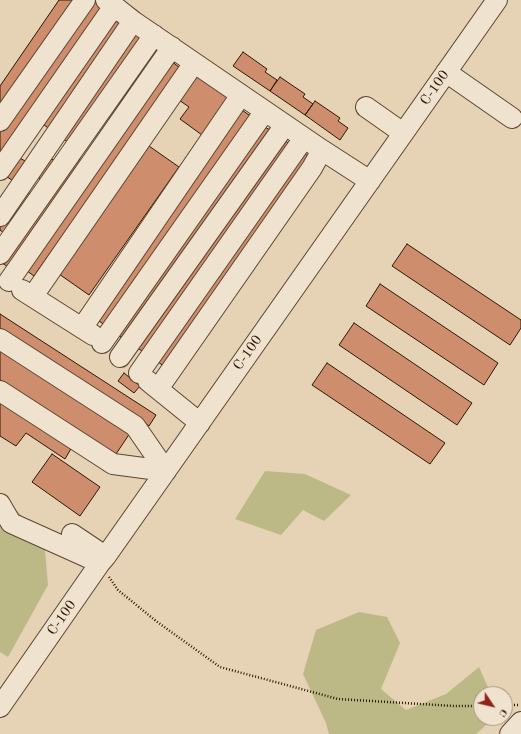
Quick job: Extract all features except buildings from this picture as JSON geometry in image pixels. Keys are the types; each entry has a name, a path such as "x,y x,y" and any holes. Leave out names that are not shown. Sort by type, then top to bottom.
{"street":[{"path":"0,121 85,0"},
{"name":"С-100","path":"0,707 497,0"},
{"path":"0,170 110,3 133,21 194,63 370,181"},
{"path":"0,216 133,21"},
{"path":"0,254 154,35"},
{"path":"172,47 5,278 93,335 200,422"},
{"path":"33,296 194,63"},
{"path":"446,72 512,118"},
{"path":"82,328 242,95"},
{"path":"366,107 404,133"},
{"path":"102,343 265,111"},
{"path":"120,357 285,125"},
{"path":"139,373 304,138"},
{"path":"158,389 312,168 322,150"},
{"path":"0,339 135,426 166,471"},
{"path":"0,391 113,464 166,471"},
{"path":"0,504 11,523 103,560"},
{"path":"72,534 103,560"},
{"path":"510,734 521,722"}],"path":[{"path":"103,560 118,590 156,621 220,667 338,699 473,706"}],"shaded area":[{"path":"265,471 305,474 351,495 324,521 303,510 281,535 235,519"},
{"path":"0,493 44,539 48,585 8,657 0,652"},
{"path":"359,612 387,617 400,643 381,689 406,710 446,694 479,667 487,686 473,686 473,726 485,726 476,734 329,734 326,723 303,674 316,630"}]}
